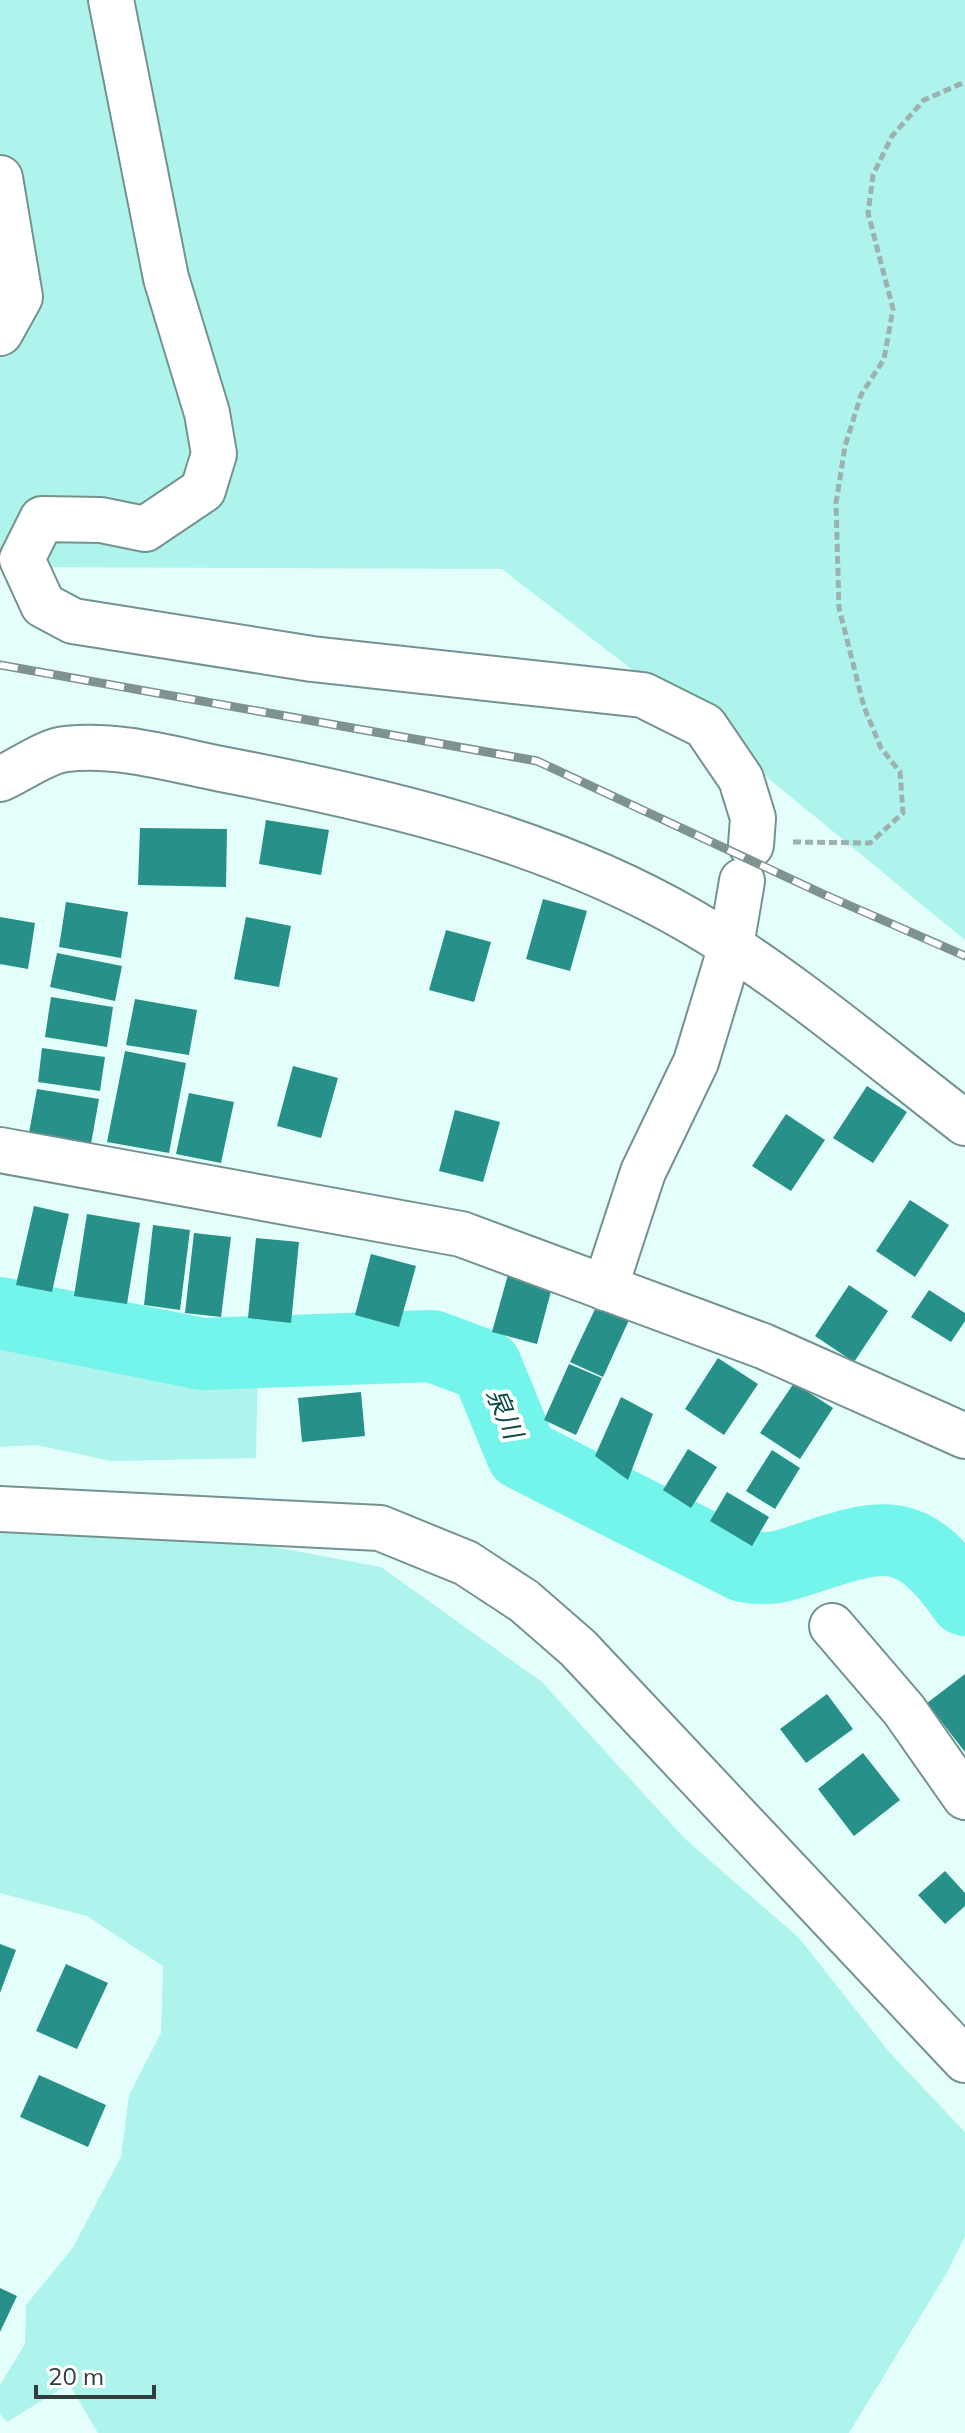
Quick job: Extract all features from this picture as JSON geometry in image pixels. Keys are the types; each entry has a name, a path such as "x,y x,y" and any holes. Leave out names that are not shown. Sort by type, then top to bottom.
{"street":[{"path":"111,0 166,278 207,413 214,454 203,490 145,529 101,520 42,519 22,559 43,605 73,621 312,659 643,695 705,726 741,779 753,818 731,946 696,1062 643,1172 605,1288"},
{"path":"0,178 20,297 0,333"},
{"path":"0,779 62,749 120,749 322,789 434,815 536,851 652,900 731,946 965,1123"},
{"path":"0,1150 461,1234 763,1346 965,1436"},
{"path":"0,1509 380,1528 466,1563 524,1601 578,1648 965,2060"},
{"path":"832,1626 904,1710 965,1797"}],"path":[{"path":"748,856 870,843 903,813 900,772 881,748 864,707 839,608 836,503 845,446 861,395 884,359 893,309 868,213 873,175 892,136 924,100 965,82"}],"shaded area":[{"path":"0,0 965,0 965,940 705,726 502,569 0,567"},
{"path":"0,1330 185,1368 258,1367 256,1458 111,1461 37,1445 0,1447"},
{"path":"0,1532 258,1544 381,1567 542,1682 684,1838 799,1938 890,2053 965,2132 965,2236 948,2271 849,2433 98,2433 69,2384 7,2422 0,2414 0,2385 25,2344 26,2305 72,2249 121,2157 129,2095 161,2033 163,1966 87,1916 0,1893"}],"building":[{"path":"266,820 329,830 321,875 259,864"},
{"path":"140,828 227,829 226,887 138,885"},
{"path":"543,899 587,911 570,971 526,959"},
{"path":"66,902 128,912 121,958 59,947"},
{"path":"0,917 35,923 28,969 0,964"},
{"path":"246,917 291,926 279,987 234,979"},
{"path":"446,930 491,942 474,1002 429,990"},
{"path":"57,953 122,966 115,1001 50,987"},
{"path":"51,997 113,1007 107,1047 45,1037"},
{"path":"135,999 197,1010 189,1055 126,1045"},
{"path":"42,1048 105,1057 100,1091 38,1082"},
{"path":"125,1051 186,1063 169,1153 107,1142"},
{"path":"293,1066 338,1078 321,1138 277,1126"},
{"path":"867,1086 907,1112 873,1163 833,1138"},
{"path":"37,1089 99,1099 91,1144 29,1133"},
{"path":"189,1093 234,1102 221,1163 176,1154"},
{"path":"455,1110 500,1122 483,1182 439,1171"},
{"path":"786,1114 825,1140 791,1191 752,1166"},
{"path":"910,1200 949,1225 915,1277 876,1251"},
{"path":"34,1206 69,1214 52,1292 16,1285"},
{"path":"87,1214 140,1223 127,1304 74,1296"},
{"path":"153,1225 190,1230 180,1310 144,1305"},
{"path":"194,1233 231,1237 221,1317 185,1313"},
{"path":"256,1238 299,1242 291,1323 248,1318"},
{"path":"371,1254 416,1266 399,1327 355,1315"},
{"path":"509,1271 553,1284 537,1344 492,1332"},
{"path":"849,1285 888,1311 854,1362 815,1336"},
{"path":"605,1288 629,1320 603,1377 570,1362"},
{"path":"929,1290 965,1313 965,1321 951,1342 911,1317"},
{"path":"718,1358 758,1384 724,1435 685,1409"},
{"path":"569,1364 602,1378 576,1435 544,1420"},
{"path":"794,1383 833,1408 800,1459 760,1433"},
{"path":"361,1392 365,1436 302,1442 298,1398"},
{"path":"621,1397 653,1414 628,1480 595,1456"},
{"path":"688,1449 717,1467 691,1508 663,1490"},
{"path":"772,1450 800,1468 775,1509 746,1491"},
{"path":"727,1492 769,1517 752,1546 710,1521"},
{"path":"965,1674 965,1752 927,1703"},
{"path":"827,1694 853,1729 806,1763 780,1729"},
{"path":"863,1753 900,1800 854,1836 818,1789"},
{"path":"945,1871 965,1893 965,1906 945,1924 918,1895"},
{"path":"0,1944 16,1950 0,1993"},
{"path":"66,1964 108,1983 77,2049 36,2031"},
{"path":"39,2075 106,2105 88,2147 20,2117"},
{"path":"0,2288 17,2296 0,2332"}],"waterway":[{"name":"泉川","path":"0,1313 202,1354 432,1346 486,1366 522,1454 743,1566 776,1567 859,1543 879,1540 897,1542 914,1548 930,1559 965,1600"}],"railway":[{"path":"0,665 537,761 823,894 965,956"}]}
